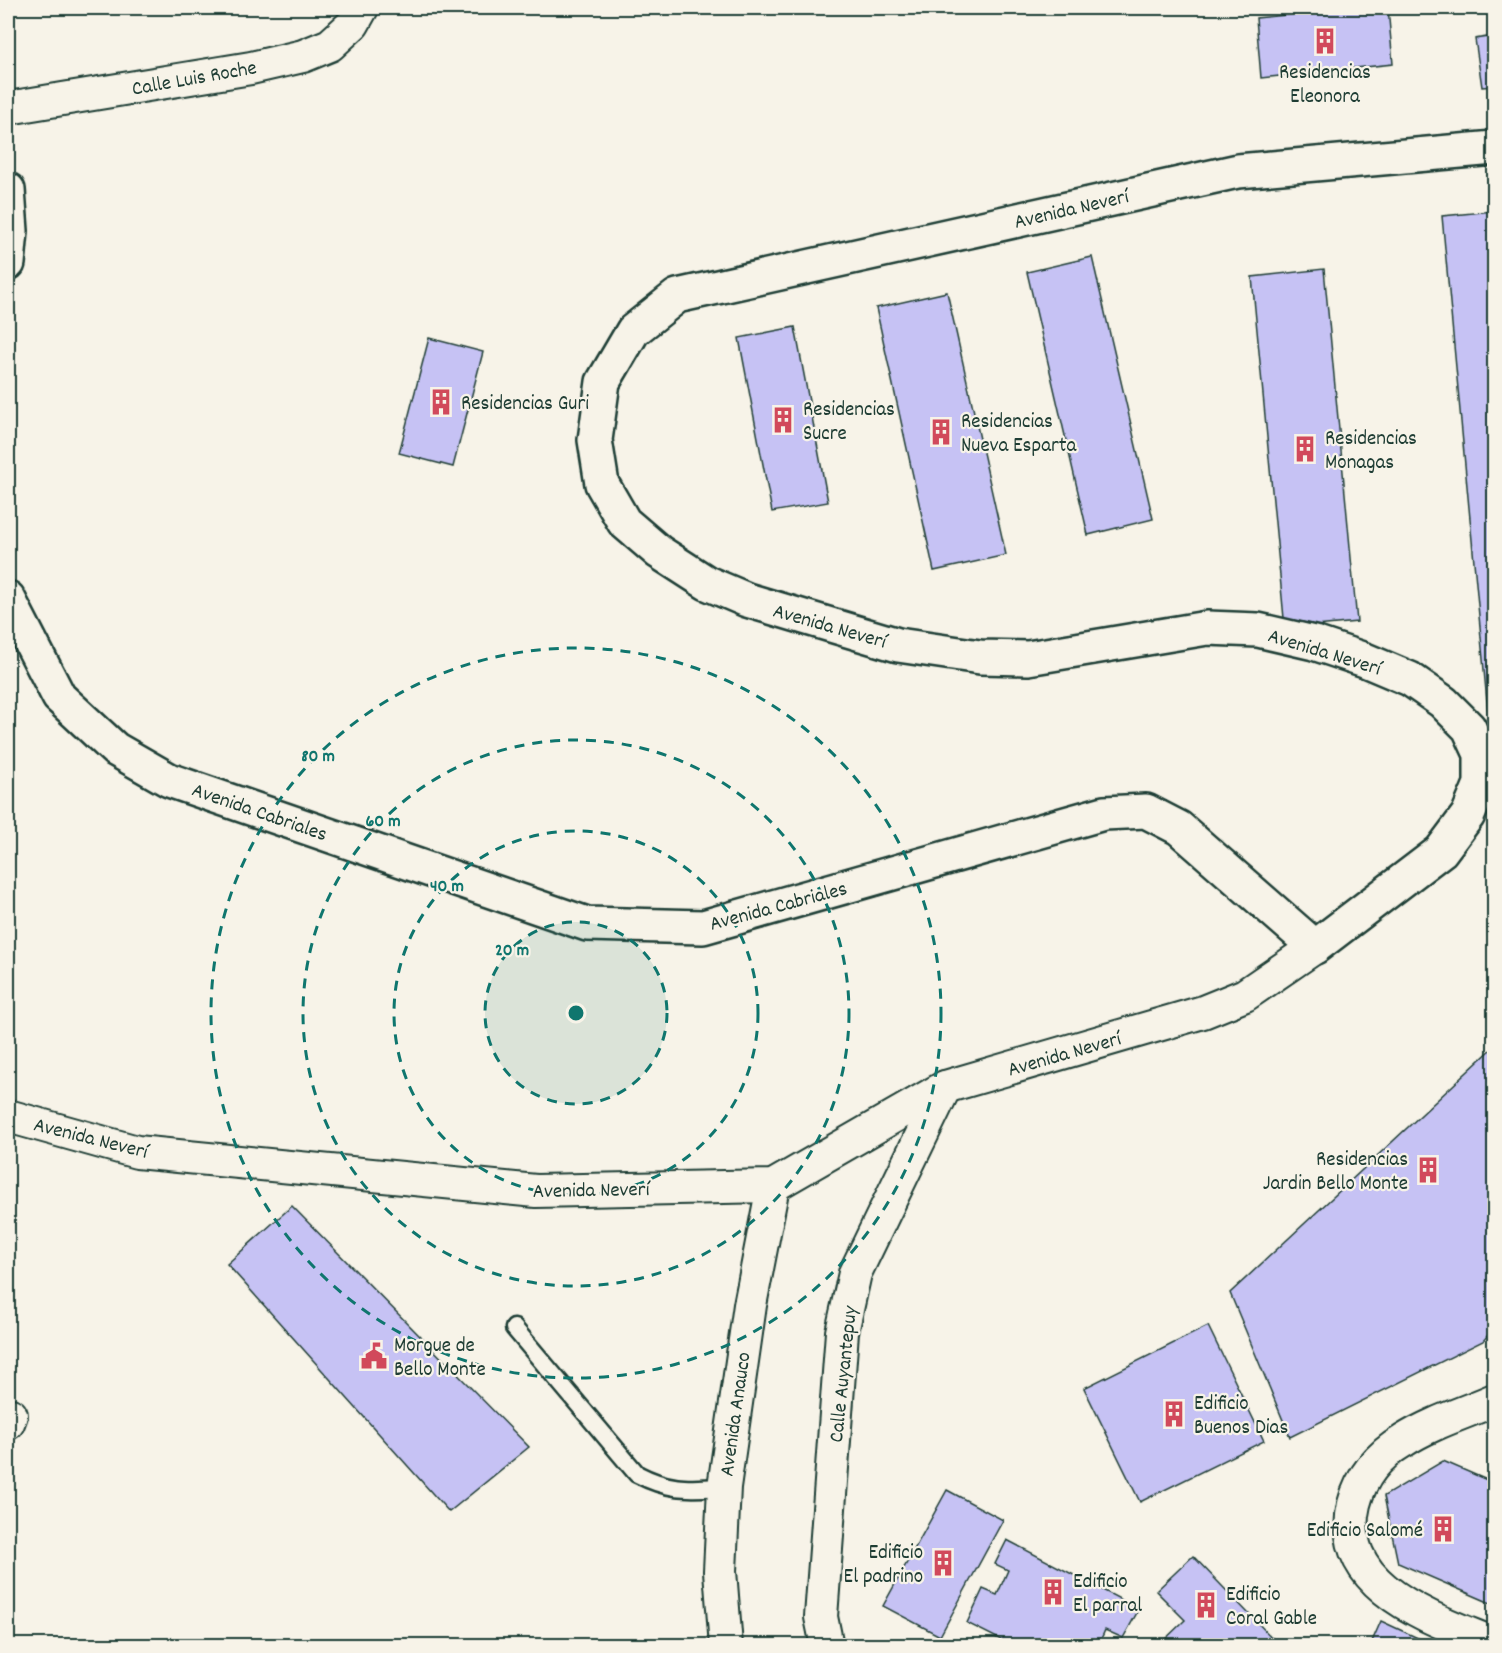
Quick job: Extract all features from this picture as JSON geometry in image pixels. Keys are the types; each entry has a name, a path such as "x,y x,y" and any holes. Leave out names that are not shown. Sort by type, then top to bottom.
{"street":[{"name":"Calle Luis Roche","path":"8,108 251,68 303,56 330,45 353,24 362,8"},
{"name":"Avenida Neverí","path":"8,1116 137,1152 524,1190 773,1186 945,1087 1203,1012 1245,995 1315,947 1441,851 1468,815 1481,784 1480,753 1469,728 1443,702 1410,679 1365,660 1314,643 1258,630 1207,628 1028,658 980,657 898,645 747,600 707,583 678,565 624,522 602,484 598,462 595,440 603,382 633,331 677,296 1238,171 1494,148"},
{"path":"8,190 11,231 8,263"},
{"name":"Avenida Cabriales","path":"8,598 59,697 115,749 160,775 587,924 703,927 1104,813 1146,811 1179,828 1315,947"},
{"name":"Calle Auyantepuy","path":"827,1646 821,1617 842,1332 855,1273 945,1087"},
{"name":"Avenida Anauco","path":"726,1646 720,1571 724,1487 750,1305 773,1186"},
{"path":"1494,1400 1403,1441 1382,1457 1357,1491 1351,1525 1358,1554 1365,1568 1374,1580 1389,1593 1425,1615 1494,1644"}],"lane":[{"path":"514,1328 637,1474 657,1484 681,1489 724,1487"}],"building":[{"name":"Residencias Eleonora","path":"1357,8 1388,8 1393,64 1261,78 1256,18"},
{"path":"1494,36 1494,86 1482,87 1475,39"},
{"path":"1494,211 1494,778 1442,216"},
{"path":"1092,257 1153,519 1088,535 1027,272"},
{"name":"Residencias Monagas","path":"1324,269 1357,622 1285,629 1252,277"},
{"name":"Residencias Nueva Esparta","path":"947,292 1006,555 934,571 876,308"},
{"name":"Residencias Sucre","path":"795,327 828,502 772,512 739,338"},
{"name":"Residencias Guri","path":"429,338 483,352 453,467 399,453"},
{"name":"Residencias Jardin Bello Monte","path":"1494,1047 1494,1328 1483,1341 1290,1437 1230,1293"},
{"name":"Morgue de Bello Monte","path":"292,1206 529,1447 449,1512 227,1264"},
{"name":"Edificio Buenos Dias","path":"1208,1326 1264,1441 1140,1502 1084,1388"},
{"name":"Edificio Salomé","path":"1443,1461 1494,1483 1493,1604 1398,1563 1384,1496"},
{"name":"Edificio El padrino","path":"947,1490 1003,1520 940,1636 883,1606"},
{"name":"Edificio El parral","path":"1007,1540 1139,1609 1123,1638 1105,1630 1098,1646 1013,1646 967,1623 983,1589 997,1595 1008,1570 995,1564"},
{"name":"Edificio Coral Gable","path":"1193,1556 1280,1646 1158,1646 1185,1620 1156,1591"},
{"path":"1381,1621 1435,1646 1370,1646"}],"place":[{"name":"Residencias Eleonora","path":"1325,41"},
{"name":"Residencias Guri","path":"441,402"},
{"name":"Residencias Sucre","path":"783,420"},
{"name":"Residencias Nueva Esparta","path":"941,432"},
{"name":"Residencias Monagas","path":"1305,449"},
{"name":"Residencias Jardin Bello Monte","path":"1428,1170"},
{"name":"Morgue de Bello Monte","path":"374,1356"},
{"name":"Edificio Buenos Dias","path":"1174,1414"},
{"name":"Edificio Salomé","path":"1443,1529"},
{"name":"Edificio El padrino","path":"943,1563"},
{"name":"Edificio El parral","path":"1053,1592"},
{"name":"Edificio Coral Gable","path":"1206,1605"}]}
